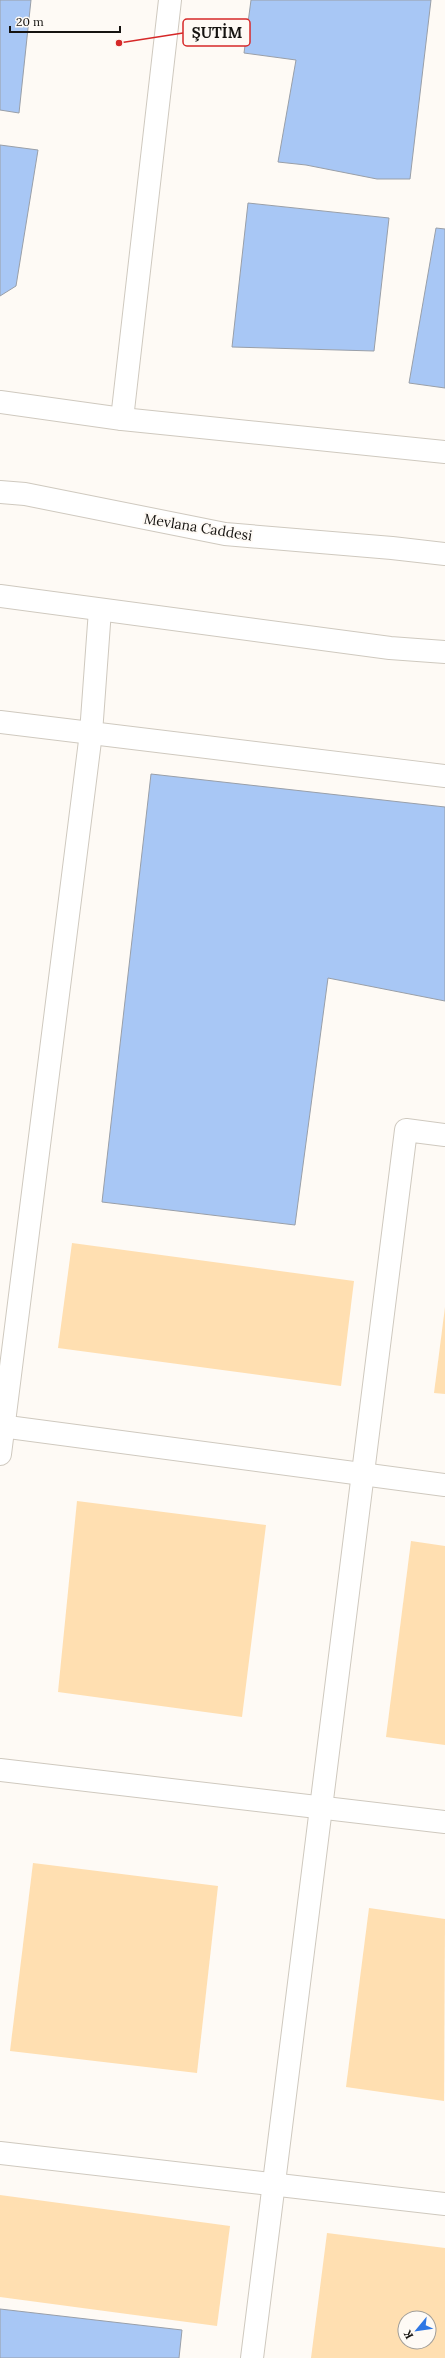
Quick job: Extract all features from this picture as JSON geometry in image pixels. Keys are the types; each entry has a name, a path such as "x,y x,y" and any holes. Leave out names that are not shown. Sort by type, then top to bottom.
{"street":[{"path":"122,419 170,0"},
{"path":"0,402 122,419 445,452"},
{"name":"Mevlana Caddesi","path":"0,492 25,494 225,534 445,554"},
{"path":"0,596 390,648 445,652"},
{"path":"0,1454 2,1427 91,733 100,610"},
{"path":"0,722 445,776"},
{"path":"252,2358 406,1130 445,1135"},
{"path":"2,1427 445,1485"},
{"path":"0,1770 445,1822"},
{"path":"0,2153 445,2204"}],"shaded area":[{"path":"72,1243 354,1281 341,1386 58,1348"},
{"path":"445,1307 445,1394 434,1393"},
{"path":"77,1501 266,1525 242,1717 58,1692"},
{"path":"411,1541 445,1546 445,1745 386,1737"},
{"path":"33,1863 218,1886 197,2073 10,2051"},
{"path":"369,1908 445,1919 444,2101 346,2087"},
{"path":"0,2195 230,2226 217,2326 0,2297"},
{"path":"327,2233 445,2248 445,2358 311,2358"}],"building":[{"path":"0,0 31,0 19,113 0,110"},
{"path":"251,0 431,0 410,179 377,179 306,165 278,162 296,60 244,53"},
{"path":"0,145 38,150 16,286 0,296"},
{"path":"248,203 389,218 374,351 232,347"},
{"path":"436,228 445,229 445,388 409,383"},
{"path":"151,774 445,807 445,1001 328,978 295,1225 102,1202"},
{"path":"0,2309 182,2330 179,2358 0,2358"}],"place":[{"name":"ŞUTİM","path":"119,43"}]}
